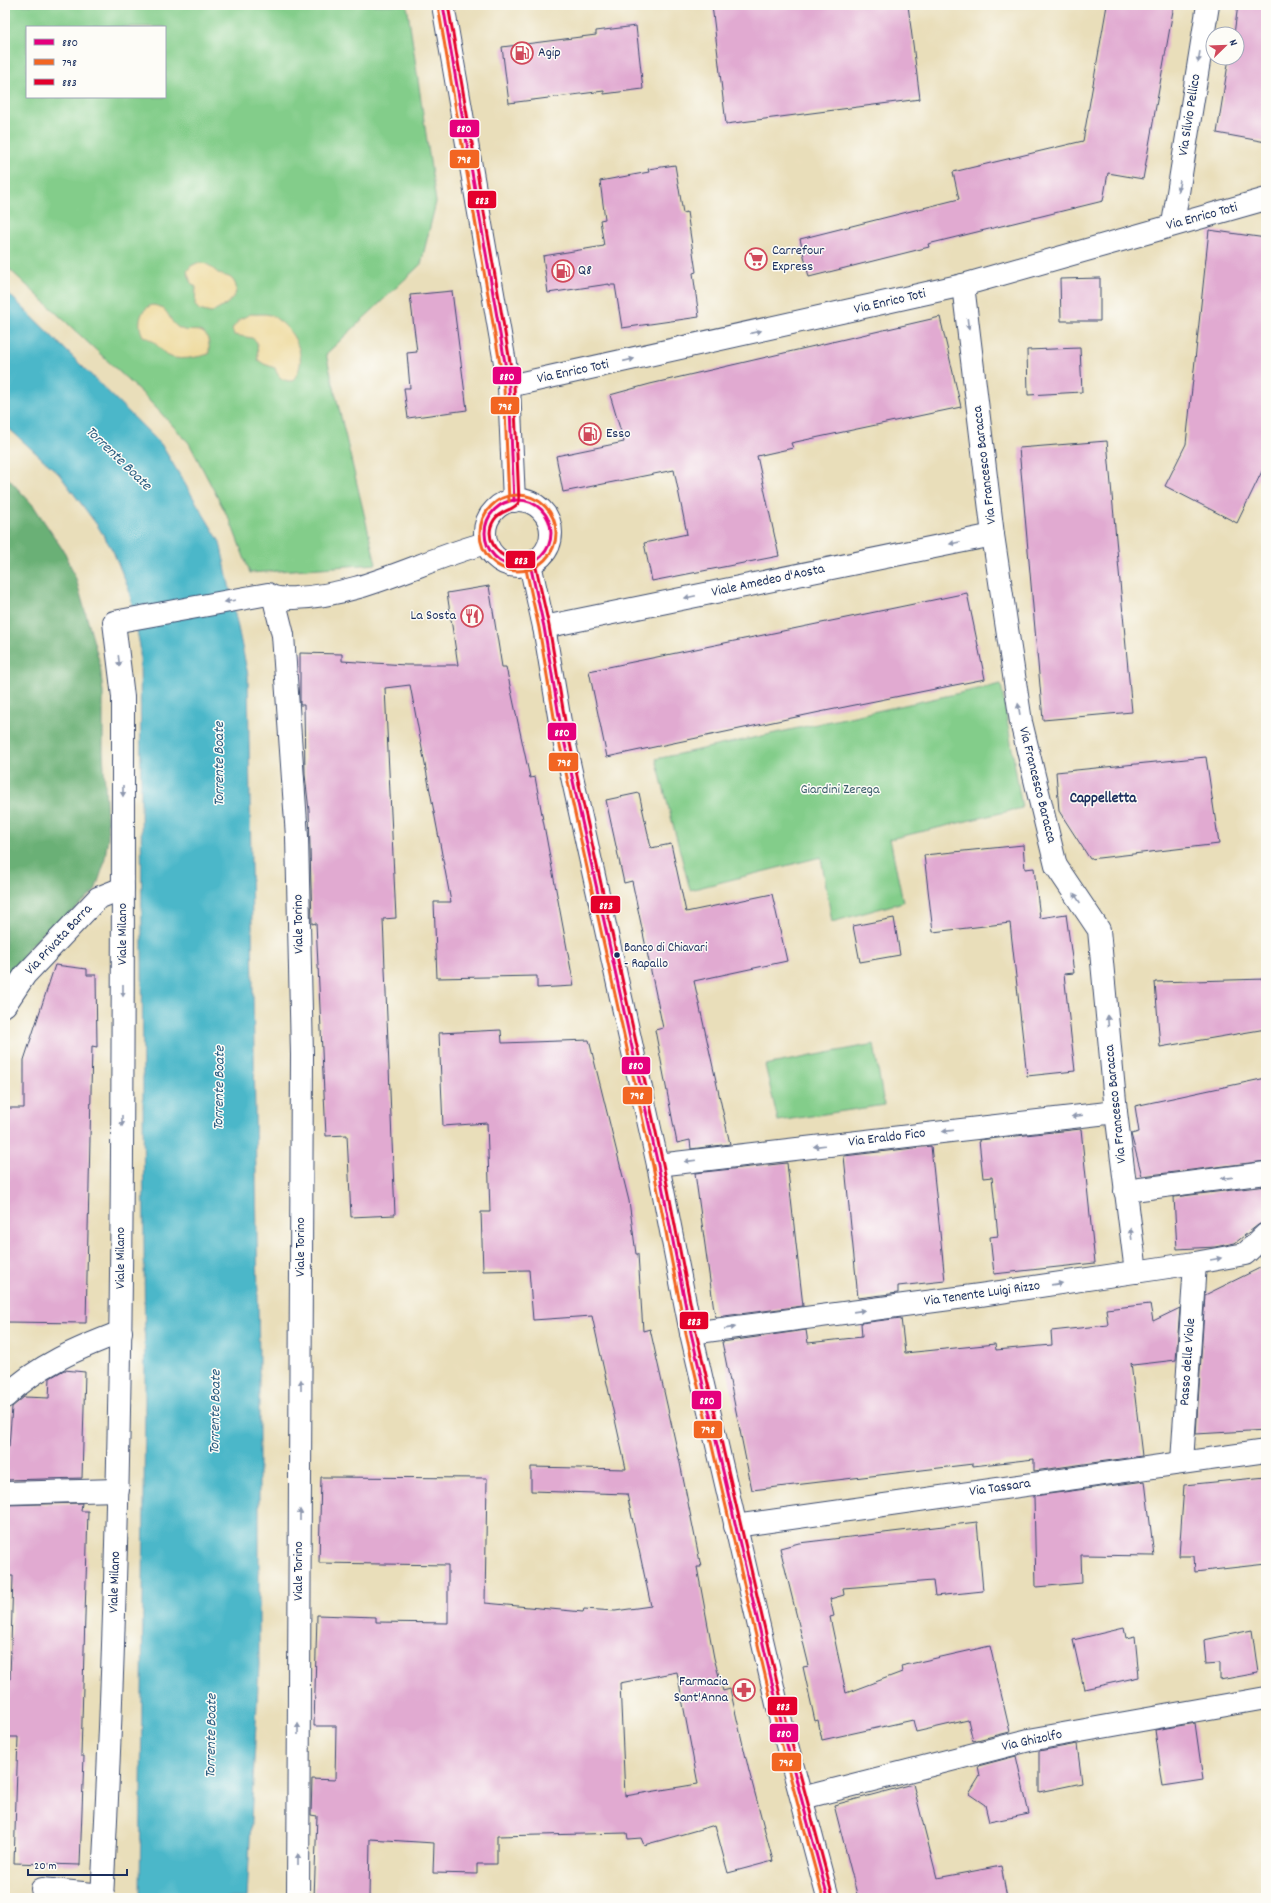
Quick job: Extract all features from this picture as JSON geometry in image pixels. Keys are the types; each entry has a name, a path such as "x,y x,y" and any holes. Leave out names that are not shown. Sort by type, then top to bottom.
{"street":[{"path":"443,5 509,386 514,501"},
{"name":"Via Silvio Pellico","path":"1173,224 1208,5"},
{"name":"Via Enrico Toti","path":"509,386 963,285 1173,224 1266,199"},
{"name":"Via Francesco Baracca","path":"963,285 993,535 1021,722 1056,866 1099,930 1116,1112 1136,1272"},
{"path":"514,501 524,501 534,505 543,512 550,526 550,542 546,551 539,559 530,564 519,567 504,563 491,553 486,543 486,524 490,515 505,503 514,501"},
{"name":"Viale Amedeo d'Aosta","path":"544,627 993,535"},
{"path":"271,597 311,598 379,582 470,547 486,543"},
{"path":"530,564 544,627 562,729 658,1165 691,1333 783,1730 828,1898"},
{"name":"Viale Milano","path":"42,1889 102,1896 108,1799 118,1490 121,1332 123,696 114,622 271,597"},
{"name":"Viale Torino","path":"271,597 283,635 297,836 302,1056 298,1898"},
{"name":"Via Privata Barra","path":"5,1005 25,975 98,898 123,888"},
{"name":"Via Eraldo Fico","path":"658,1165 1116,1112"},
{"path":"1125,1191 1266,1173"},
{"name":"Via Tenente Luigi Rizzo","path":"691,1333 1136,1272 1245,1254 1266,1234"},
{"name":"Passo delle Viole","path":"1182,1462 1195,1262"},
{"path":"5,1397 18,1385 52,1361 121,1332"},
{"name":"Via Tassara","path":"735,1526 1266,1451"},
{"path":"5,1493 118,1490"},
{"name":"Via Ghizolfo","path":"802,1798 1029,1740 1266,1698"}],"green space":[{"path":"5,5 407,5 436,202 421,264 326,354 376,564 250,573 231,523 189,443 142,393 5,265"},
{"path":"5,475 33,505 65,553 76,579 100,664 103,693 103,751 108,837 104,864 95,891 73,911 47,929 28,949 5,986"},
{"name":"Giardini Zerega","path":"1001,684 1022,808 890,839 903,902 832,922 821,857 690,890 656,759"},
{"path":"874,1044 884,1105 778,1121 765,1065"}],"sand":[{"path":"197,263 209,265 218,273 231,278 236,285 236,290 231,300 221,308 211,313 199,310 195,305 196,287 191,283 187,271 191,266"},
{"path":"152,305 163,308 172,322 179,328 204,333 208,340 209,354 182,359 171,357 151,340 143,336 140,327 140,318 144,310"},
{"path":"251,314 266,314 273,316 285,325 295,340 300,357 300,365 292,381 283,379 279,376 275,368 258,360 257,342 252,338 234,335 232,329 240,319"}],"water":[{"name":"Torrente Boate","path":"5,290 161,444 220,542 248,675 259,1362 259,1665 247,1898 140,1898 145,1393 140,646 129,590 113,551 97,525 59,474 5,425"}],"building":[{"path":"712,5 908,5 920,99 726,124"},
{"path":"1107,5 1174,5 1143,179 1108,173 1103,201 928,244 929,247 809,277 800,239 959,199 953,172 1083,141"},
{"path":"1238,5 1266,5 1266,142 1217,133 1228,66 1245,66 1245,26 1235,26"},
{"path":"636,26 643,89 604,94 604,91 509,103 502,47 596,35 596,31"},
{"path":"675,165 683,213 687,212 696,272 693,273 699,317 622,328 615,285 609,284 548,293 543,256 604,246 600,220 605,219 600,181 649,172 648,169"},
{"path":"1209,230 1266,238 1266,463 1237,523 1165,486 1186,444"},
{"path":"1100,278 1100,321 1061,321 1060,279"},
{"path":"452,291 467,410 408,418 404,388 410,388 407,353 417,352 410,295"},
{"path":"940,317 961,407 791,443 793,448 757,456 779,556 652,581 644,543 687,534 674,470 563,492 556,456 624,442 610,395 650,384"},
{"path":"1080,348 1082,392 1028,395 1027,350"},
{"path":"1107,441 1132,712 1043,720 1019,448"},
{"path":"489,586 502,667 506,667 530,778 535,777 574,986 537,988 537,976 437,978 434,902 451,902 410,685 385,688 396,918 383,919 395,1215 351,1217 347,1135 326,1136 316,923 312,924 309,810 305,775 304,705 300,705 300,653 342,654 342,661 406,665 458,665 447,593"},
{"path":"967,593 985,679 607,757 589,671"},
{"path":"1206,757 1219,844 1090,859 1059,811 1056,772"},
{"path":"639,793 651,848 671,844 686,912 772,894 787,961 694,981 730,1144 691,1149 690,1140 677,1143 655,1030 663,1028 632,881 624,883 606,800"},
{"path":"1023,845 1025,869 1034,868 1040,918 1066,914 1074,973 1064,974 1075,1071 1027,1076 1010,923 933,932 924,855"},
{"path":"894,918 900,955 860,962 853,926"},
{"path":"55,965 87,969 87,975 96,975 97,1047 92,1046 86,1323 5,1322 5,1108 24,1108 24,1060"},
{"path":"1266,979 1266,1029 1160,1047 1155,982"},
{"path":"501,1030 502,1043 589,1040 629,1201 636,1254 638,1254 643,1331 650,1329 679,1458 701,1567 697,1567 714,1658 723,1691 730,1689 749,1771 773,1861 728,1873 715,1825 644,1845 641,1838 628,1839 627,1833 497,1836 497,1864 477,1864 477,1874 433,1873 434,1843 370,1839 369,1898 314,1898 317,1816 311,1815 312,1779 335,1780 336,1726 314,1726 317,1615 376,1617 376,1622 448,1623 448,1565 319,1563 321,1477 487,1478 485,1603 583,1612 584,1609 615,1611 651,1606 627,1494 531,1491 531,1467 626,1469 592,1316 533,1320 529,1270 483,1271 481,1212 490,1212 487,1123 443,1126 439,1033","holes":["677,1672 698,1784 625,1796 620,1683"]},
{"path":"1266,1078 1266,1161 1142,1176 1131,1134 1139,1132 1135,1106"},
{"path":"1081,1129 1095,1263 994,1274 990,1237 998,1236 992,1177 983,1178 979,1140"},
{"path":"931,1146 945,1281 898,1286 898,1293 858,1298 844,1156"},
{"path":"787,1163 803,1306 716,1317 695,1173"},
{"path":"1266,1186 1266,1222 1258,1225 1235,1243 1215,1247 1177,1249 1174,1197"},
{"path":"1266,1265 1266,1430 1196,1434 1205,1295"},
{"path":"1150,1304 1153,1321 1180,1308 1176,1360 1133,1365 1131,1363 1142,1456 1034,1471 1034,1459 973,1466 973,1464 752,1490 722,1342 806,1330 808,1343 862,1337 861,1323 901,1318 905,1353 995,1344 996,1350 1052,1345 1051,1331 1108,1325 1106,1309"},
{"path":"64,1370 85,1372 82,1478 5,1480 5,1447 9,1447 12,1407 24,1397 49,1398 50,1378"},
{"path":"1266,1477 1266,1564 1195,1572 1194,1556 1179,1556 1184,1485"},
{"path":"1145,1481 1154,1556 1081,1555 1082,1583 1036,1587 1034,1496"},
{"path":"82,1503 81,1511 88,1511 81,1756 84,1756 80,1865 14,1863 18,1737 5,1737 5,1678 10,1679 13,1576 5,1576 5,1505"},
{"path":"977,1522 983,1591 935,1596 933,1581 843,1588 844,1595 830,1599 834,1616 830,1617 846,1693 902,1672 901,1666 990,1646 1010,1732 973,1741 968,1720 916,1732 913,1720 822,1740 818,1720 815,1721 803,1667 809,1666 780,1548 799,1543"},
{"path":"1124,1628 1126,1638 1135,1636 1139,1677 1084,1689 1073,1640"},
{"path":"1252,1630 1258,1673 1220,1680 1220,1663 1206,1664 1204,1640"},
{"path":"1195,1723 1203,1780 1163,1786 1155,1730"},
{"path":"1077,1744 1082,1783 1039,1792 1039,1751"},
{"path":"1016,1756 1029,1814 989,1822 985,1805 969,1794 980,1776 978,1766"},
{"path":"913,1784 937,1878 1001,1866 1007,1898 858,1898 834,1805"}],"transit line":[{"name":"880","path":"443,5 509,386 514,501"},
{"name":"883","path":"448,5 514,385 519,502 514,507 500,514 494,520 491,526 491,538 496,549 506,557 517,560 531,559 535,563 549,626 565,721 663,1164 696,1332 788,1729 833,1897"},
{"name":"798","path":"438,6 504,387 509,501"},
{"name":"798","path":"518,495 532,498 545,506 553,519 556,533 553,547 545,560 532,568 518,571 504,568 491,560 483,547 480,533 483,519 491,506 504,498 518,495"},
{"name":"880","path":"518,500 531,503 541,510 548,520 551,533 548,546 541,556 531,563 518,566 505,563 495,556 488,546 485,533 488,520 495,510 505,503 518,500"},
{"name":"880","path":"530,564 544,627 560,722 658,1165 691,1333 783,1730 828,1898"},
{"name":"798","path":"525,565 539,628 555,723 653,1166 686,1334 778,1731 823,1898"}],"place":[{"name":"Agip","path":"522,53"},
{"name":"Carrefour Express","path":"756,259"},
{"name":"Q8","path":"563,271"},
{"name":"Esso","path":"590,434"},
{"name":"La Sosta","path":"472,616"},
{"name":"Banco di Chiavari - Rapallo","path":"617,955"},
{"name":"Farmacia Sant'Anna","path":"744,1690"}],"district":[{"name":"Cappelletta","path":"1103,799"}]}
